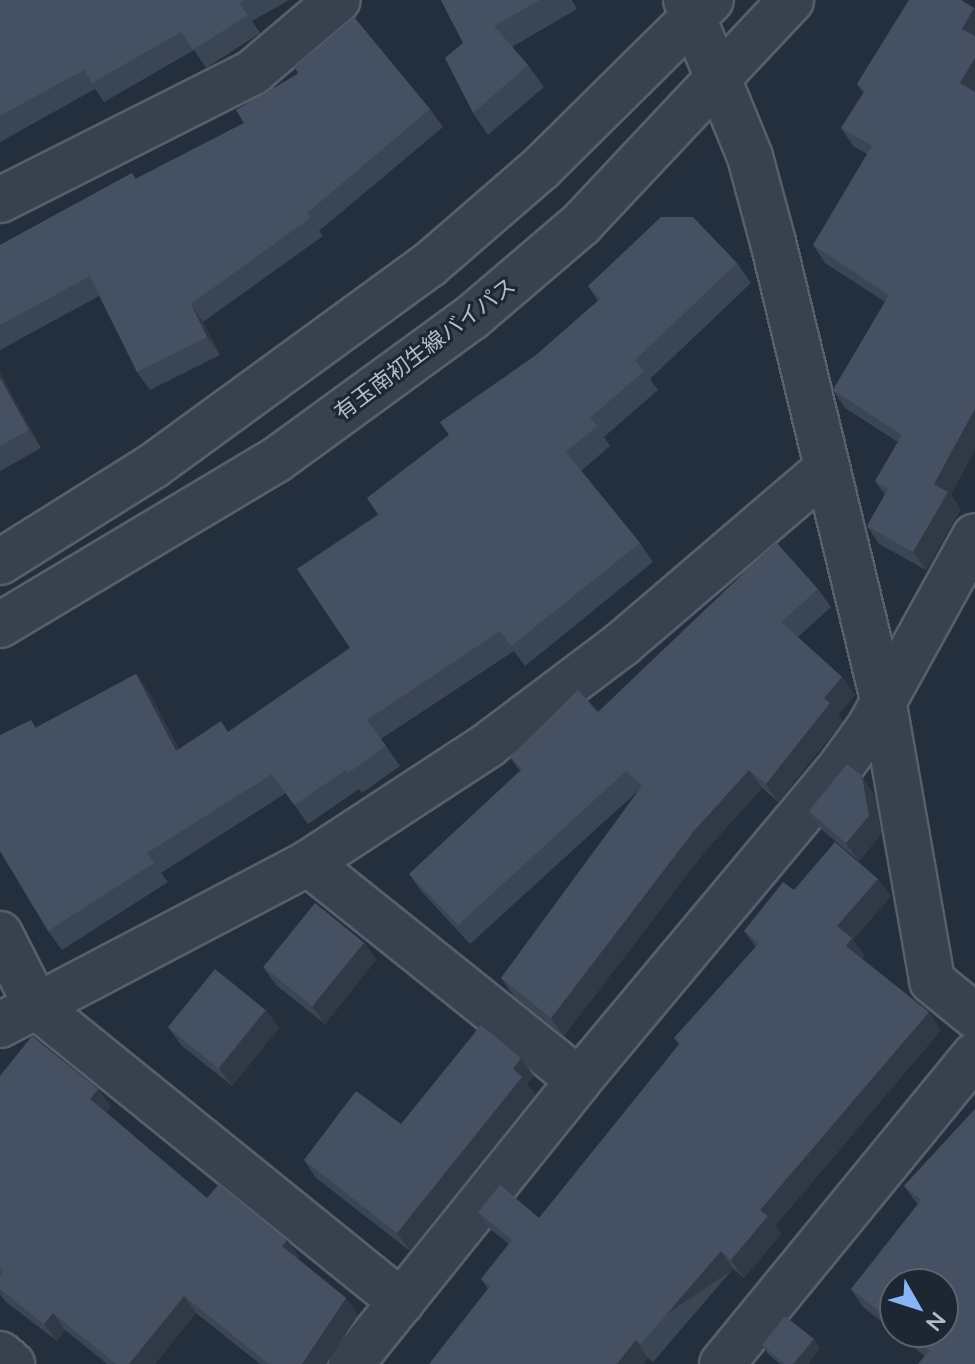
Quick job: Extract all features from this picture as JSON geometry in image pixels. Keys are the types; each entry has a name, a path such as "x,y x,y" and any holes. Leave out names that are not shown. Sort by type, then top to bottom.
{"street":[{"path":"0,200 253,72 338,0"},
{"name":"有玉南初生線バイパス","path":"0,625 276,460 471,318 581,224 719,81 791,0"},
{"path":"0,562 153,466 429,265 541,168 697,6 719,81 763,203 825,470 883,699 932,981 975,1016"},
{"path":"18,1016 308,863 488,745 622,644 825,470"},
{"path":"351,1364 579,1080 842,765 975,536"},
{"path":"308,863 579,1080"},
{"path":"0,934 18,1016 401,1302"},
{"path":"722,1364 975,1055"},
{"path":"0,1354 12,1364"}],"building":[{"path":"0,0 244,0 239,3 248,15 193,50 181,32 92,83 84,70 0,116"},
{"path":"441,0 540,0 494,26 528,65 473,113 445,58 463,43"},
{"path":"909,0 961,0 974,8 962,29 975,36 975,58 960,83 975,92 975,409 934,484 948,492 913,552 867,526 888,489 875,481 902,435 833,390 889,295 813,245 872,146 841,128 865,91 857,84"},
{"path":"354,17 430,109 307,213 310,218 191,304 207,337 137,372 90,276 0,325 0,245 132,173 135,179 244,123 236,110 299,73 294,67"},
{"path":"661,217 693,217 737,263 635,360 644,371 590,418 597,426 566,452 640,543 511,646 500,631 367,720 386,746 348,773 346,770 294,805 272,774 147,853 154,863 48,931 0,851 0,735 31,720 35,728 136,674 176,751 221,721 228,732 350,648 297,569 379,514 367,498 449,435 440,422 536,355 600,299 588,286"},
{"path":"0,378 29,430 0,446"},
{"path":"776,542 818,589 781,622 842,677 824,698 830,703 766,784 749,770 693,832 551,1018 501,978 642,786 626,771 458,925 409,874 522,769 510,757 578,690 598,712"},
{"path":"847,764 862,776 869,816 846,843 809,811"},
{"path":"835,842 878,879 837,926 852,938 846,946 929,1012 760,1210 768,1216 731,1260 721,1251 641,1344 636,1340 617,1364 429,1364 490,1286 481,1279 512,1240 478,1212 500,1185 539,1218 680,1043 674,1038 759,943 744,931 783,882 794,890"},
{"path":"315,903 364,943 312,1006 263,967"},
{"path":"215,969 266,1010 218,1068 168,1027"},
{"path":"481,1025 521,1058 513,1069 522,1077 397,1233 304,1160 356,1091 401,1124"},
{"path":"32,1036 98,1089 90,1099 207,1198 219,1184 287,1240 282,1246 346,1298 302,1364 269,1364 184,1296 129,1364 116,1364 53,1313 44,1324 0,1289 0,1276 4,1271 0,1268 0,1076"},
{"path":"975,1109 975,1364 918,1364 929,1351 925,1348 959,1348 959,1268 879,1268 879,1311 851,1289 921,1200 904,1186"},
{"path":"785,1316 814,1339 793,1364 785,1364 762,1345"}]}
